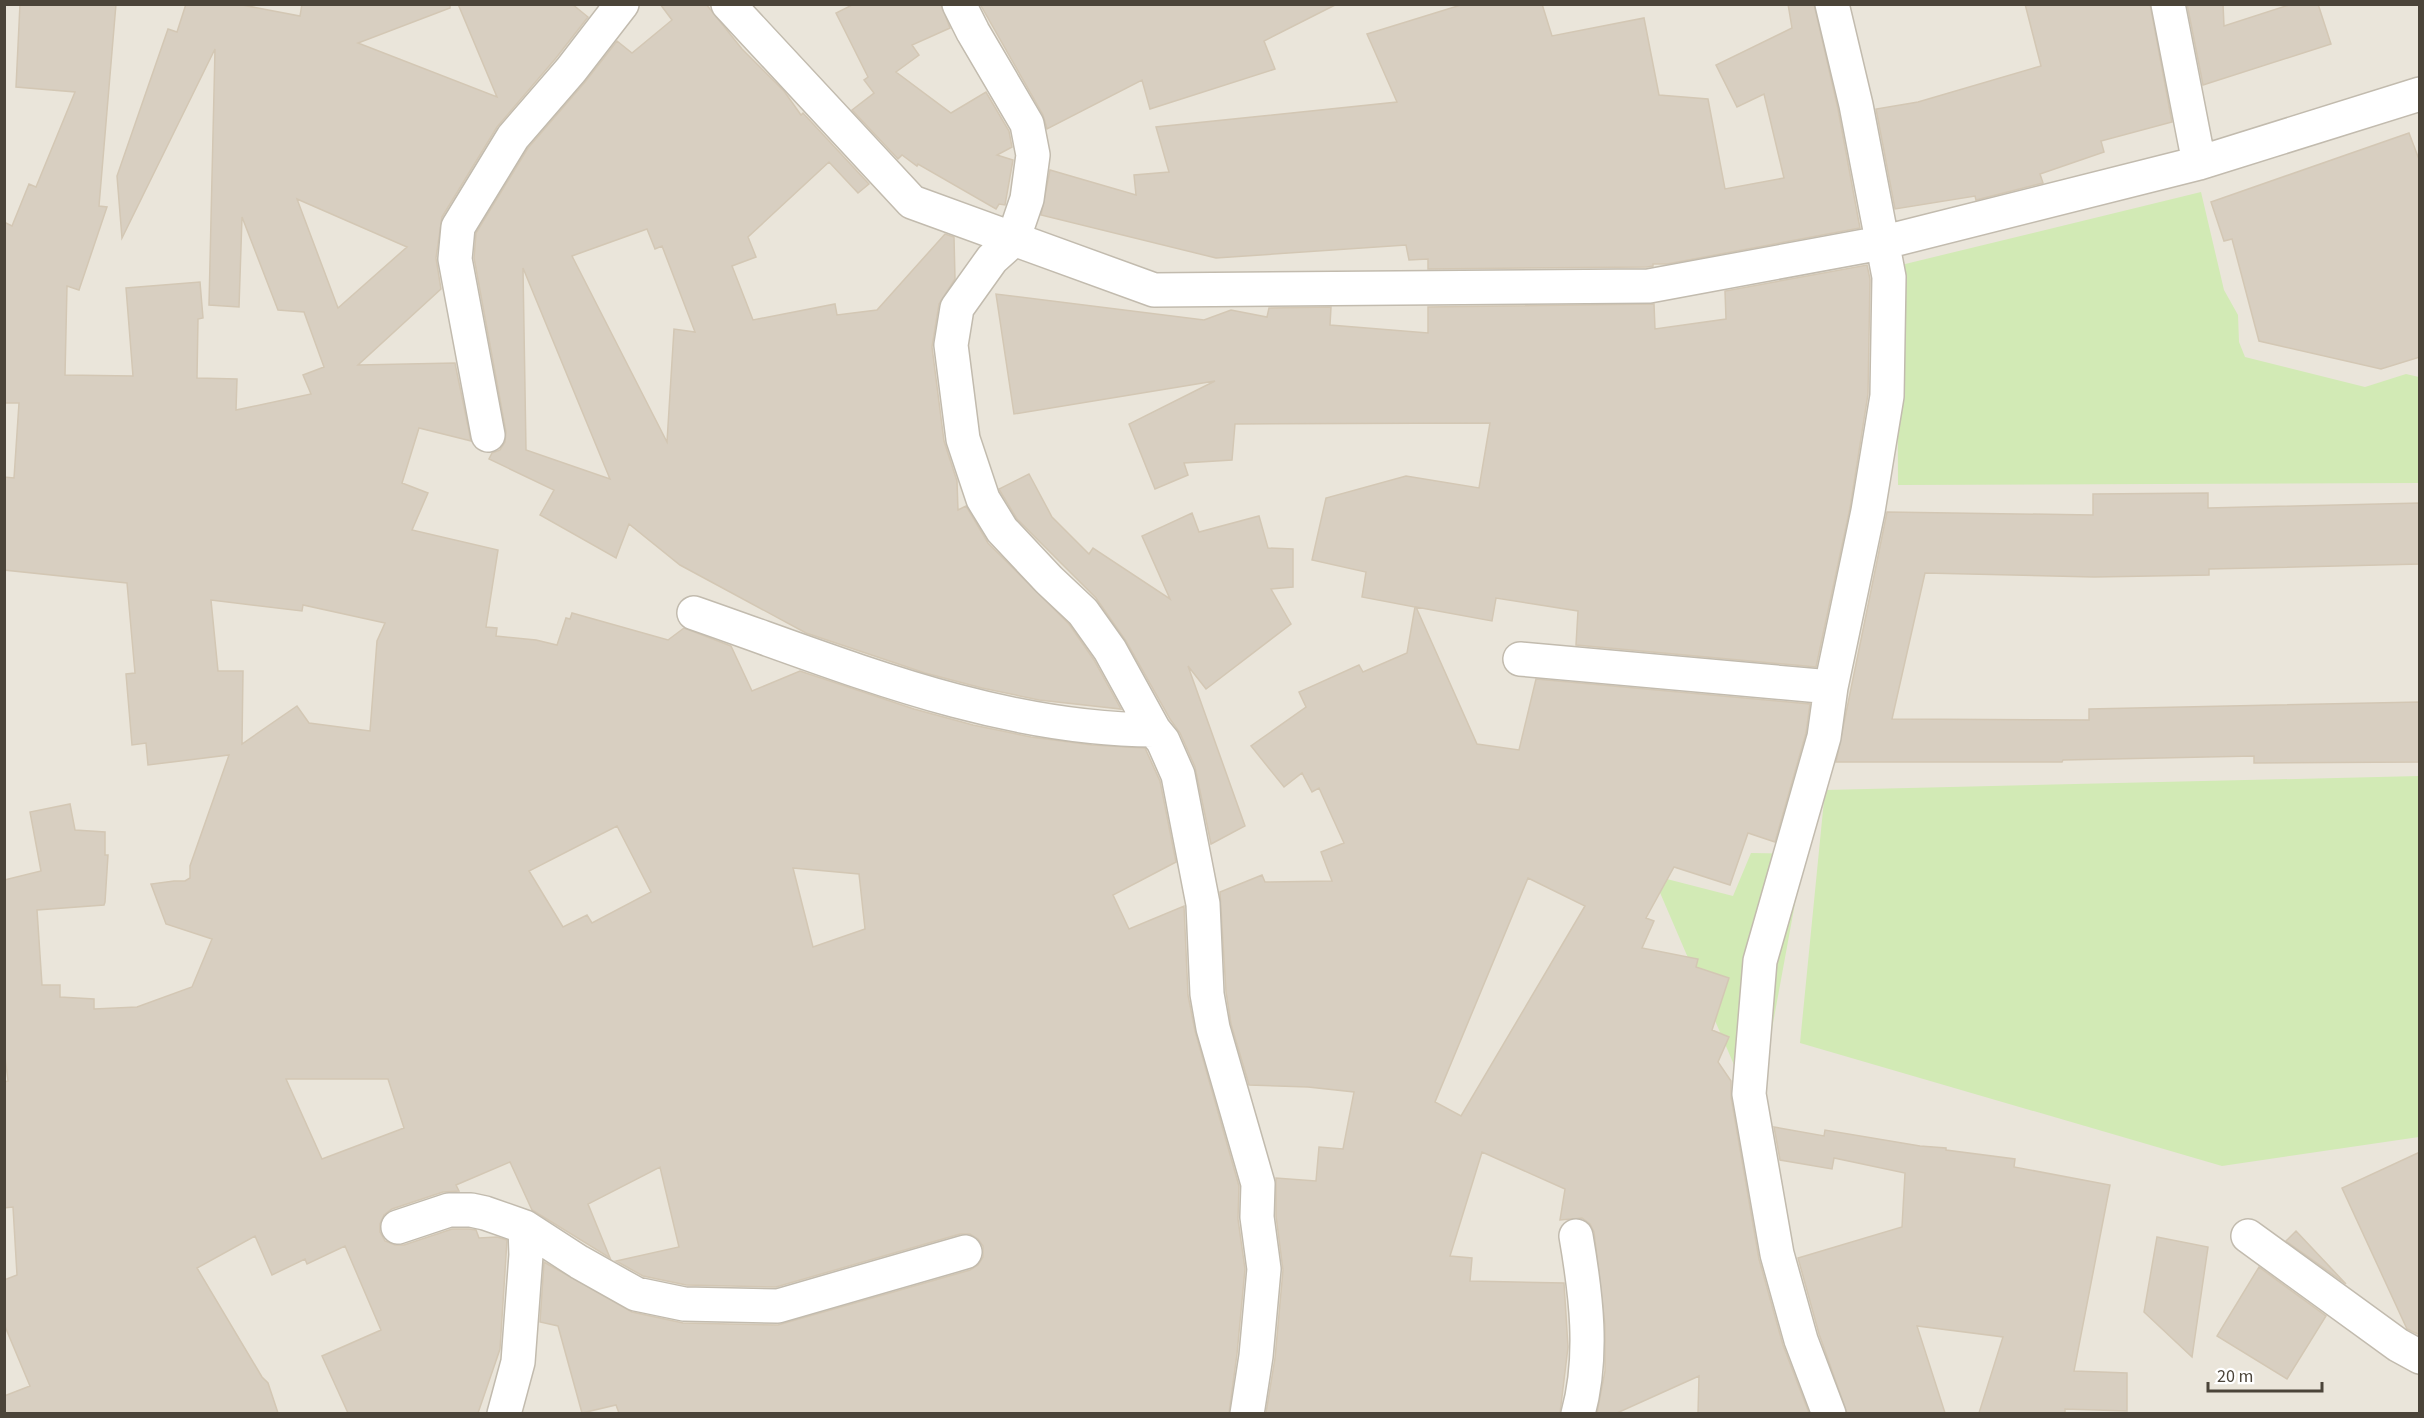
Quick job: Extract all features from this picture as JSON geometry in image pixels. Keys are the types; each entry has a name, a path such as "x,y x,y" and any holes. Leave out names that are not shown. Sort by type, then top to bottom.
{"street":[{"path":"488,435 455,259 458,227 513,137 572,70 622,4"},
{"path":"728,4 912,202 1154,290 1649,285 1881,243 2199,163 2420,94"},
{"path":"959,4 973,32 1028,124 1033,155 1028,199 1014,240 992,258 957,308 951,345 963,440 983,499 1002,530 1083,612 1110,650 1154,730 1163,741 1178,776 1203,904 1207,994 1213,1028 1258,1184 1257,1217 1263,1269 1256,1356 1247,1413"},
{"path":"1829,1413 1801,1340 1777,1254 1749,1094 1760,961 1824,737 1831,687 1868,511 1887,396 1889,277 1856,105 1832,4"},
{"path":"2168,4 2199,163"},
{"path":"694,613 949,701 1061,724 1119,730 1154,730"},
{"path":"1520,658 1831,687"},
{"path":"398,1227 449,1210 471,1210 525,1227 579,1262 636,1294 684,1304 778,1306 965,1252"},
{"path":"504,1413 518,1362 526,1255 525,1227"},
{"path":"1576,1236 1586,1293 1586,1384 1578,1413"},
{"path":"2248,1236 2398,1345 2420,1357"}],"shaded area":[{"path":"5,5 2419,5 2419,1413 5,1413"}],"green space":[{"path":"2201,192 2224,290 2238,315 2239,342 2245,357 2365,387 2406,374 2419,377 2419,483 1898,485 1897,266"},
{"path":"2419,776 2419,1137 2222,1166 1800,1043 1825,790"},
{"path":"1751,853 1804,854 1756,1116 1658,888 1659,877 1733,896"}],"building":[{"path":"20,4 116,4 99,206 107,207 79,290 67,286 65,375 133,376 126,288 200,282 203,318 198,319 197,378 237,379 236,410 311,394 303,375 324,367 304,312 278,310 242,217 239,307 209,305 215,49 122,238 117,176 168,29 177,32 186,4 237,4 300,16 302,4 450,5 450,8 358,43 497,97 458,4 572,4 588,17 497,127 442,217 436,258 441,289 358,365 455,363 471,441 419,428 402,483 428,493 412,530 498,550 486,627 497,628 496,636 536,640 557,645 566,618 570,619 572,613 668,640 684,628 731,646 752,691 800,671 914,709 973,725 1031,737 1092,745 1145,748 1160,781 1176,862 1113,895 1129,929 1184,906 1188,995 1195,1031 1239,1186 1238,1219 1245,1269 1229,1413 619,1413 616,1405 582,1413 558,1326 540,1322 544,1262 632,1312 683,1323 778,1325 970,1270 978,1265 983,1257 983,1246 970,1234 960,1234 776,1287 686,1285 643,1276 616,1261 679,1247 660,1167 588,1204 610,1258 532,1210 510,1162 456,1185 459,1191 443,1192 392,1209 384,1215 380,1224 380,1232 385,1241 395,1245 404,1245 452,1229 476,1230 479,1238 497,1237 507,1240 500,1349 478,1413 348,1413 322,1356 381,1330 345,1246 307,1264 305,1259 272,1275 255,1236 197,1268 262,1377 268,1383 278,1413 4,1413 4,1396 30,1386 4,1324 4,1280 17,1275 13,1207 4,1208 4,1082 8,1081 4,1049 4,880 41,871 30,812 70,804 75,830 105,832 105,855 108,855 105,902 104,905 37,910 42,985 60,985 60,997 94,999 94,1009 137,1007 192,987 212,939 166,924 151,884 185,881 190,878 190,866 229,755 148,765 146,743 132,745 126,674 135,673 127,583 4,570 4,477 14,478 19,403 4,403 4,222 12,226 29,184 36,187 75,92 16,87","holes":["297,199 407,247 338,308","211,600 302,611 303,605 385,623 377,641 370,731 309,723 297,706 242,744 243,671 218,671","617,826 651,892 592,923 587,915 563,927 529,871","793,868 859,874 865,929 813,947","286,1079 388,1079 404,1128 322,1159"]},
{"path":"660,4 706,4 742,49 784,91 801,115 803,113 869,184 858,193 829,162 748,237 756,257 732,266 753,320 835,304 837,315 877,310 945,234 954,237 955,279 939,304 932,347 944,441 957,481 958,510 966,506 988,543 1069,624 1094,660 1121,709 1039,700 982,688 925,673 806,633 680,565 629,524 616,558 540,515 554,490 489,459 492,453 500,450 505,442 506,432 474,258 476,233 528,148 617,41 632,53 672,20","holes":["647,229 655,249 662,246 695,332 674,329 667,442 572,256","523,268 610,479 526,450"]},
{"path":"854,4 941,4 950,28 912,45 919,55 896,72 951,113 986,92 1009,131 1012,147 997,155 1013,160 1005,205 999,204 996,209 918,164 917,166 902,155 898,159 852,110 874,93 864,80 868,77 836,13"},
{"path":"980,4 1337,4 1264,41 1275,69 1150,109 1142,80 1047,129 1043,115"},
{"path":"1464,4 1542,4 1552,36 1644,18 1659,95 1708,99 1725,189 1784,178 1764,94 1737,107 1716,65 1792,28 1788,4 1814,4 1838,109 1860,228 1667,264 1653,264 1647,267 1428,269 1428,259 1409,260 1406,245 1216,258 1041,215 1050,170 1136,195 1134,175 1169,172 1156,127 1397,102 1367,34"},
{"path":"2025,4 2150,4 2172,122 2101,141 2104,152 2040,174 2043,183 1976,200 1975,196 1895,209 1876,109 1918,102 2041,66"},
{"path":"2187,4 2223,4 2224,26 2292,4 2318,4 2331,44 2203,85"},
{"path":"2409,133 2420,162 2420,357 2381,369 2259,341 2232,239 2224,241 2211,202"},
{"path":"1867,265 1870,279 1868,394 1850,508 1816,667 1576,645 1578,611 1496,598 1492,621 1416,607 1477,744 1519,750 1536,679 1810,704 1806,733 1775,842 1748,833 1730,885 1674,867 1646,918 1654,921 1642,948 1698,959 1696,967 1729,978 1712,1030 1729,1037 1718,1062 1731,1081 1731,1097 1759,1259 1783,1345 1809,1413 1698,1413 1699,1376 1617,1413 1597,1413 1605,1371 1605,1325 1594,1232 1590,1224 1582,1218 1560,1220 1565,1189 1482,1152 1450,1256 1472,1258 1470,1281 1564,1283 1568,1347 1560,1413 1266,1413 1275,1358 1283,1270 1276,1216 1276,1178 1316,1181 1319,1147 1343,1149 1354,1092 1308,1087 1249,1085 1231,1024 1226,992 1220,892 1262,875 1265,882 1332,881 1321,852 1344,843 1319,788 1312,792 1302,773 1284,787 1251,746 1306,707 1299,692 1359,665 1363,672 1407,653 1415,607 1362,597 1366,572 1312,560 1326,498 1406,476 1479,488 1490,423 1235,424 1232,460 1184,463 1188,475 1155,489 1129,424 1215,381 1014,414 996,294 1204,320 1231,310 1267,317 1269,308 1331,307 1330,325 1428,333 1428,307 1654,304 1655,329 1726,319 1725,291","holes":["1528,878 1585,906 1461,1116 1435,1102"]},
{"path":"1029,474 1052,517 1089,554 1093,548 1170,599 1142,536 1192,513 1199,532 1259,516 1268,548 1293,549 1293,587 1271,589 1291,624 1206,689 1188,666 1245,826 1211,844 1195,767 1180,733 1126,641 1096,598 1017,519 999,489"},
{"path":"2208,493 2208,508 2420,503 2420,564 2209,569 2209,575 2094,577 1925,573 1892,719 2089,720 2089,709 2420,702 2420,762 2254,763 2254,756 2063,760 2062,762 1836,762 1887,512 2093,515 2093,494"},
{"path":"1774,1127 1824,1136 1825,1130 2015,1159 2014,1167 2110,1185 2074,1371 2127,1373 2127,1411 2065,1409 2065,1413 1979,1413 2003,1337 1917,1326 1945,1413 1847,1413 1819,1334 1798,1258 1902,1227 1905,1173 1834,1158 1832,1169 1780,1160"},
{"path":"2420,1152 2420,1335 2407,1329 2342,1188"},
{"path":"2296,1231 2346,1284 2286,1241"},
{"path":"2157,1237 2208,1247 2192,1357 2144,1312"},
{"path":"2259,1267 2326,1316 2287,1379 2217,1336"}]}
